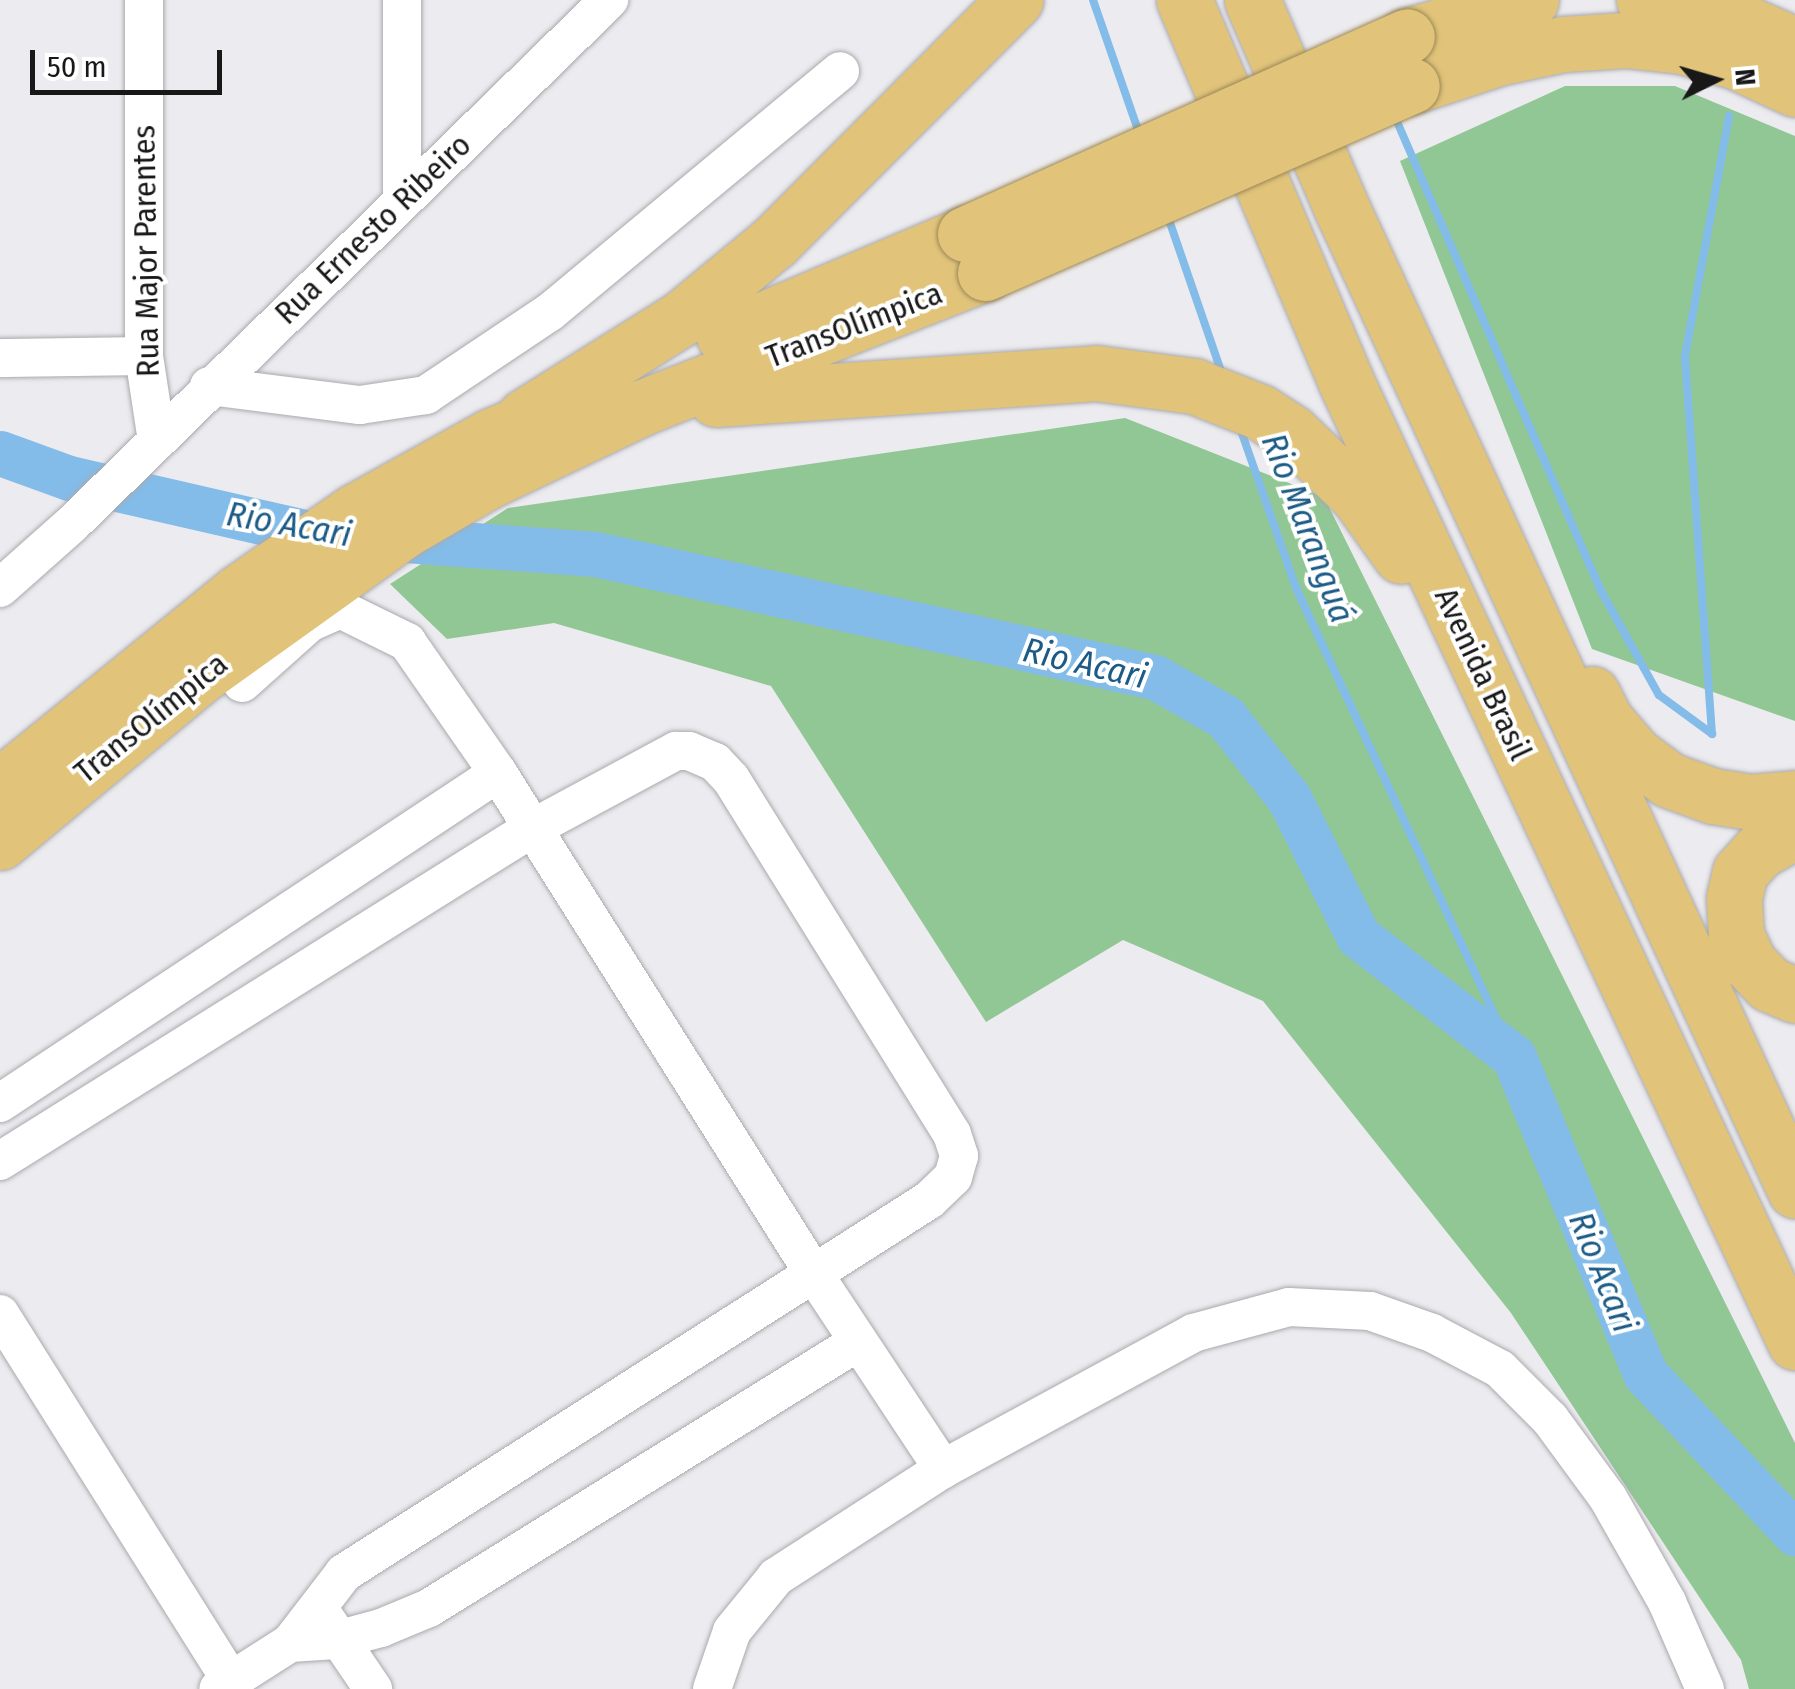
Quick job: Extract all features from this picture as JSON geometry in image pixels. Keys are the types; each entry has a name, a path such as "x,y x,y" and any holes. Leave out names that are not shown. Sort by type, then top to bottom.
{"highway":[{"name":"Avenida Brasil","path":"1184,0 1346,382 1795,1342"},
{"name":"Avenida Brasil","path":"1252,0 1342,209 1795,1190"},
{"name":"TransOlímpica","path":"0,842 196,680 404,530 486,482 975,254 1410,61 1531,0"},
{"path":"1644,0 1750,26 1795,46"},
{"path":"486,439 578,386 682,318 774,242 1012,5"},
{"name":"TransOlímpica","path":"1410,61 1501,57 1562,44 1626,40 1682,46 1735,61 1795,89"},
{"path":"1342,209 1374,240 1604,720 1635,755 1669,780 1713,796 1751,802 1795,798"},
{"name":"TransOlímpica","path":"0,786 239,592 354,512 486,439 975,254"},
{"path":"643,408 775,393 1096,373 1150,378 1228,398 1291,432 1368,509 1454,638 1485,677"},
{"path":"1795,831 1758,851 1740,872 1734,898 1736,936 1749,963 1769,984 1795,994"}],"street":[{"name":"Rua Major Parentes","path":"144,0 144,356 148,449"},
{"path":"402,0 402,200"},
{"name":"Rua Ernesto Ribeiro","path":"0,588 58,537 609,0"},
{"path":"210,386 360,405 426,395 550,312 840,71"},
{"path":"0,358 144,356"},
{"path":"0,548 58,537"},
{"path":"242,683 308,623 340,608 406,642 498,773 814,1274 943,1469"},
{"path":"0,1161 531,829 676,751 704,756 730,779 952,1134 959,1156 953,1177 929,1200 344,1573 290,1642 224,1685 0,1314"},
{"path":"0,1103 498,773"},
{"path":"203,968 235,1014"},
{"path":"712,1689 732,1631 776,1577 943,1469 1192,1333 1289,1307 1370,1312 1432,1333 1500,1369 1550,1419 1608,1498 1667,1602 1705,1689"},
{"path":"290,1642 336,1640 429,1608 858,1342"},
{"path":"318,1602 336,1640 373,1689"}],"green space":[{"path":"1565,86 1675,86 1795,136 1795,721 1592,649 1400,161"},
{"path":"1125,418 1324,497 1795,1443 1795,1689 1749,1689 1741,1660 1511,1313 1263,1001 1123,940 986,1022 771,686 554,623 447,639 390,584 508,508"}],"waterway":[{"name":"Rio Maranguá","path":"1093,0 1139,133"},
{"path":"1395,117 1601,591 1659,695 1712,734 1685,356 1729,116"},
{"name":"Rio Maranguá","path":"1168,217 1222,374"},
{"name":"Rio Maranguá","path":"1239,425 1296,588 1514,1057"},
{"name":"Rio Acari","path":"0,453 69,478 310,533 595,554 1155,677 1225,717 1289,798 1358,936 1514,1057 1645,1374 1795,1533"}]}
